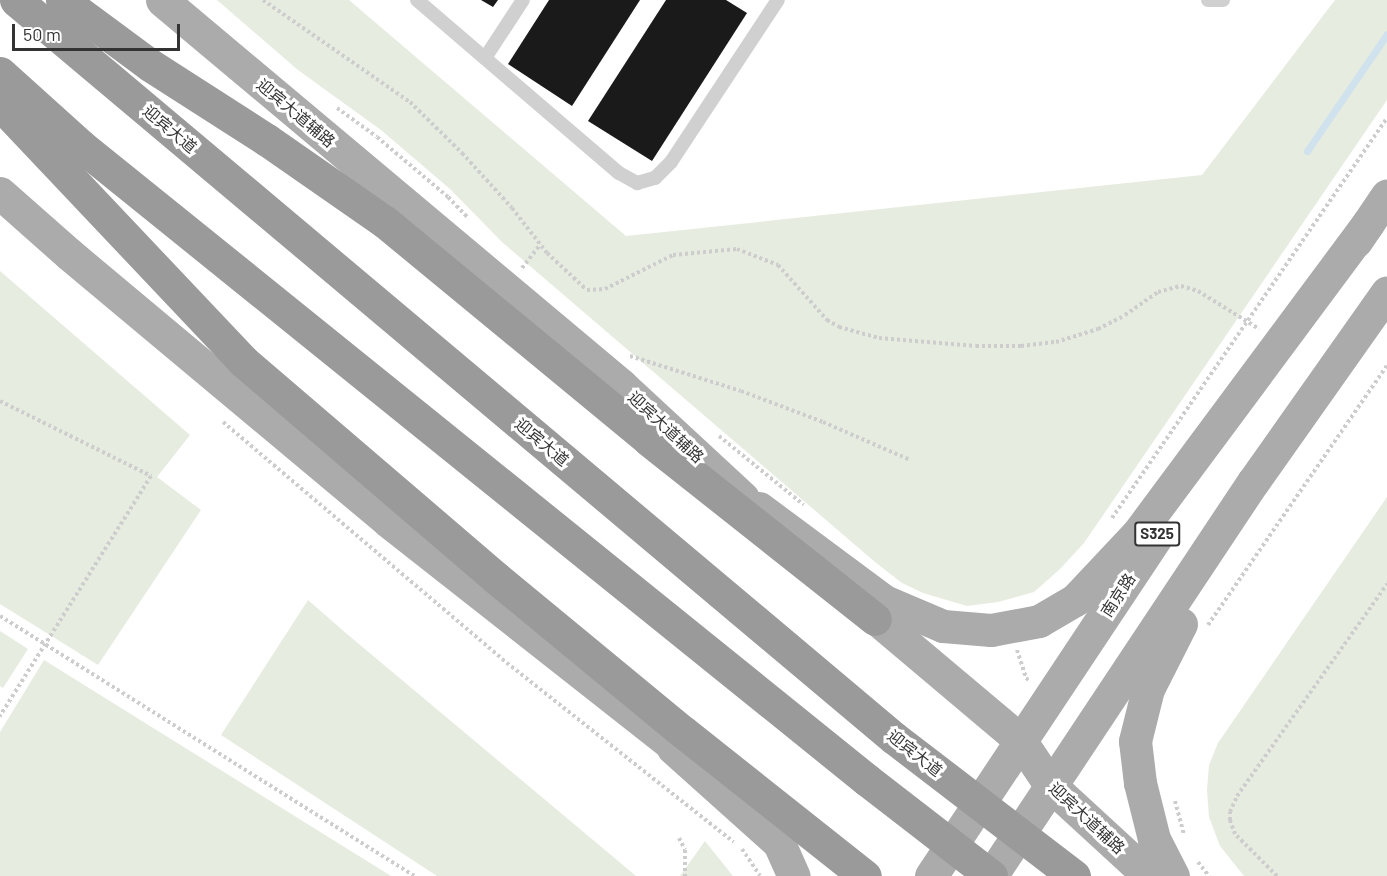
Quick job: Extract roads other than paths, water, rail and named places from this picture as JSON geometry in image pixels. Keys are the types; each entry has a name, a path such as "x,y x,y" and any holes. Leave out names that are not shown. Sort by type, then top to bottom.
{"highway":[{"name":"迎宾大道","path":"16,0 894,738 1074,876"},
{"path":"62,0 150,65 267,140 385,222 649,440 875,619"},
{"path":"0,73 81,146 867,780 991,876"},
{"path":"0,104 243,361 514,592 683,732 865,876"}],"main road":[{"name":"迎宾大道辅路","path":"162,0 621,385 875,619 1020,740 1050,785 1149,876"},
{"path":"0,193 388,521 645,723 846,876"},
{"name":"南京路","path":"931,876 1237,413 1387,195"},
{"path":"733,488 884,601 943,626 991,630 1039,621 1075,600 1138,533 1369,222"},
{"path":"991,876 1253,482 1387,292"},
{"path":"1184,867 1154,839 1140,783 1135,741 1148,689 1253,482"},
{"path":"645,723 779,843 794,876"}],"lane":[{"path":"417,0 619,173 637,183 655,178 671,162 775,1"},
{"path":"485,58 523,0"},
{"path":"1208,0 1223,0"}],"waterway":[{"path":"1307,151 1387,34"}]}
